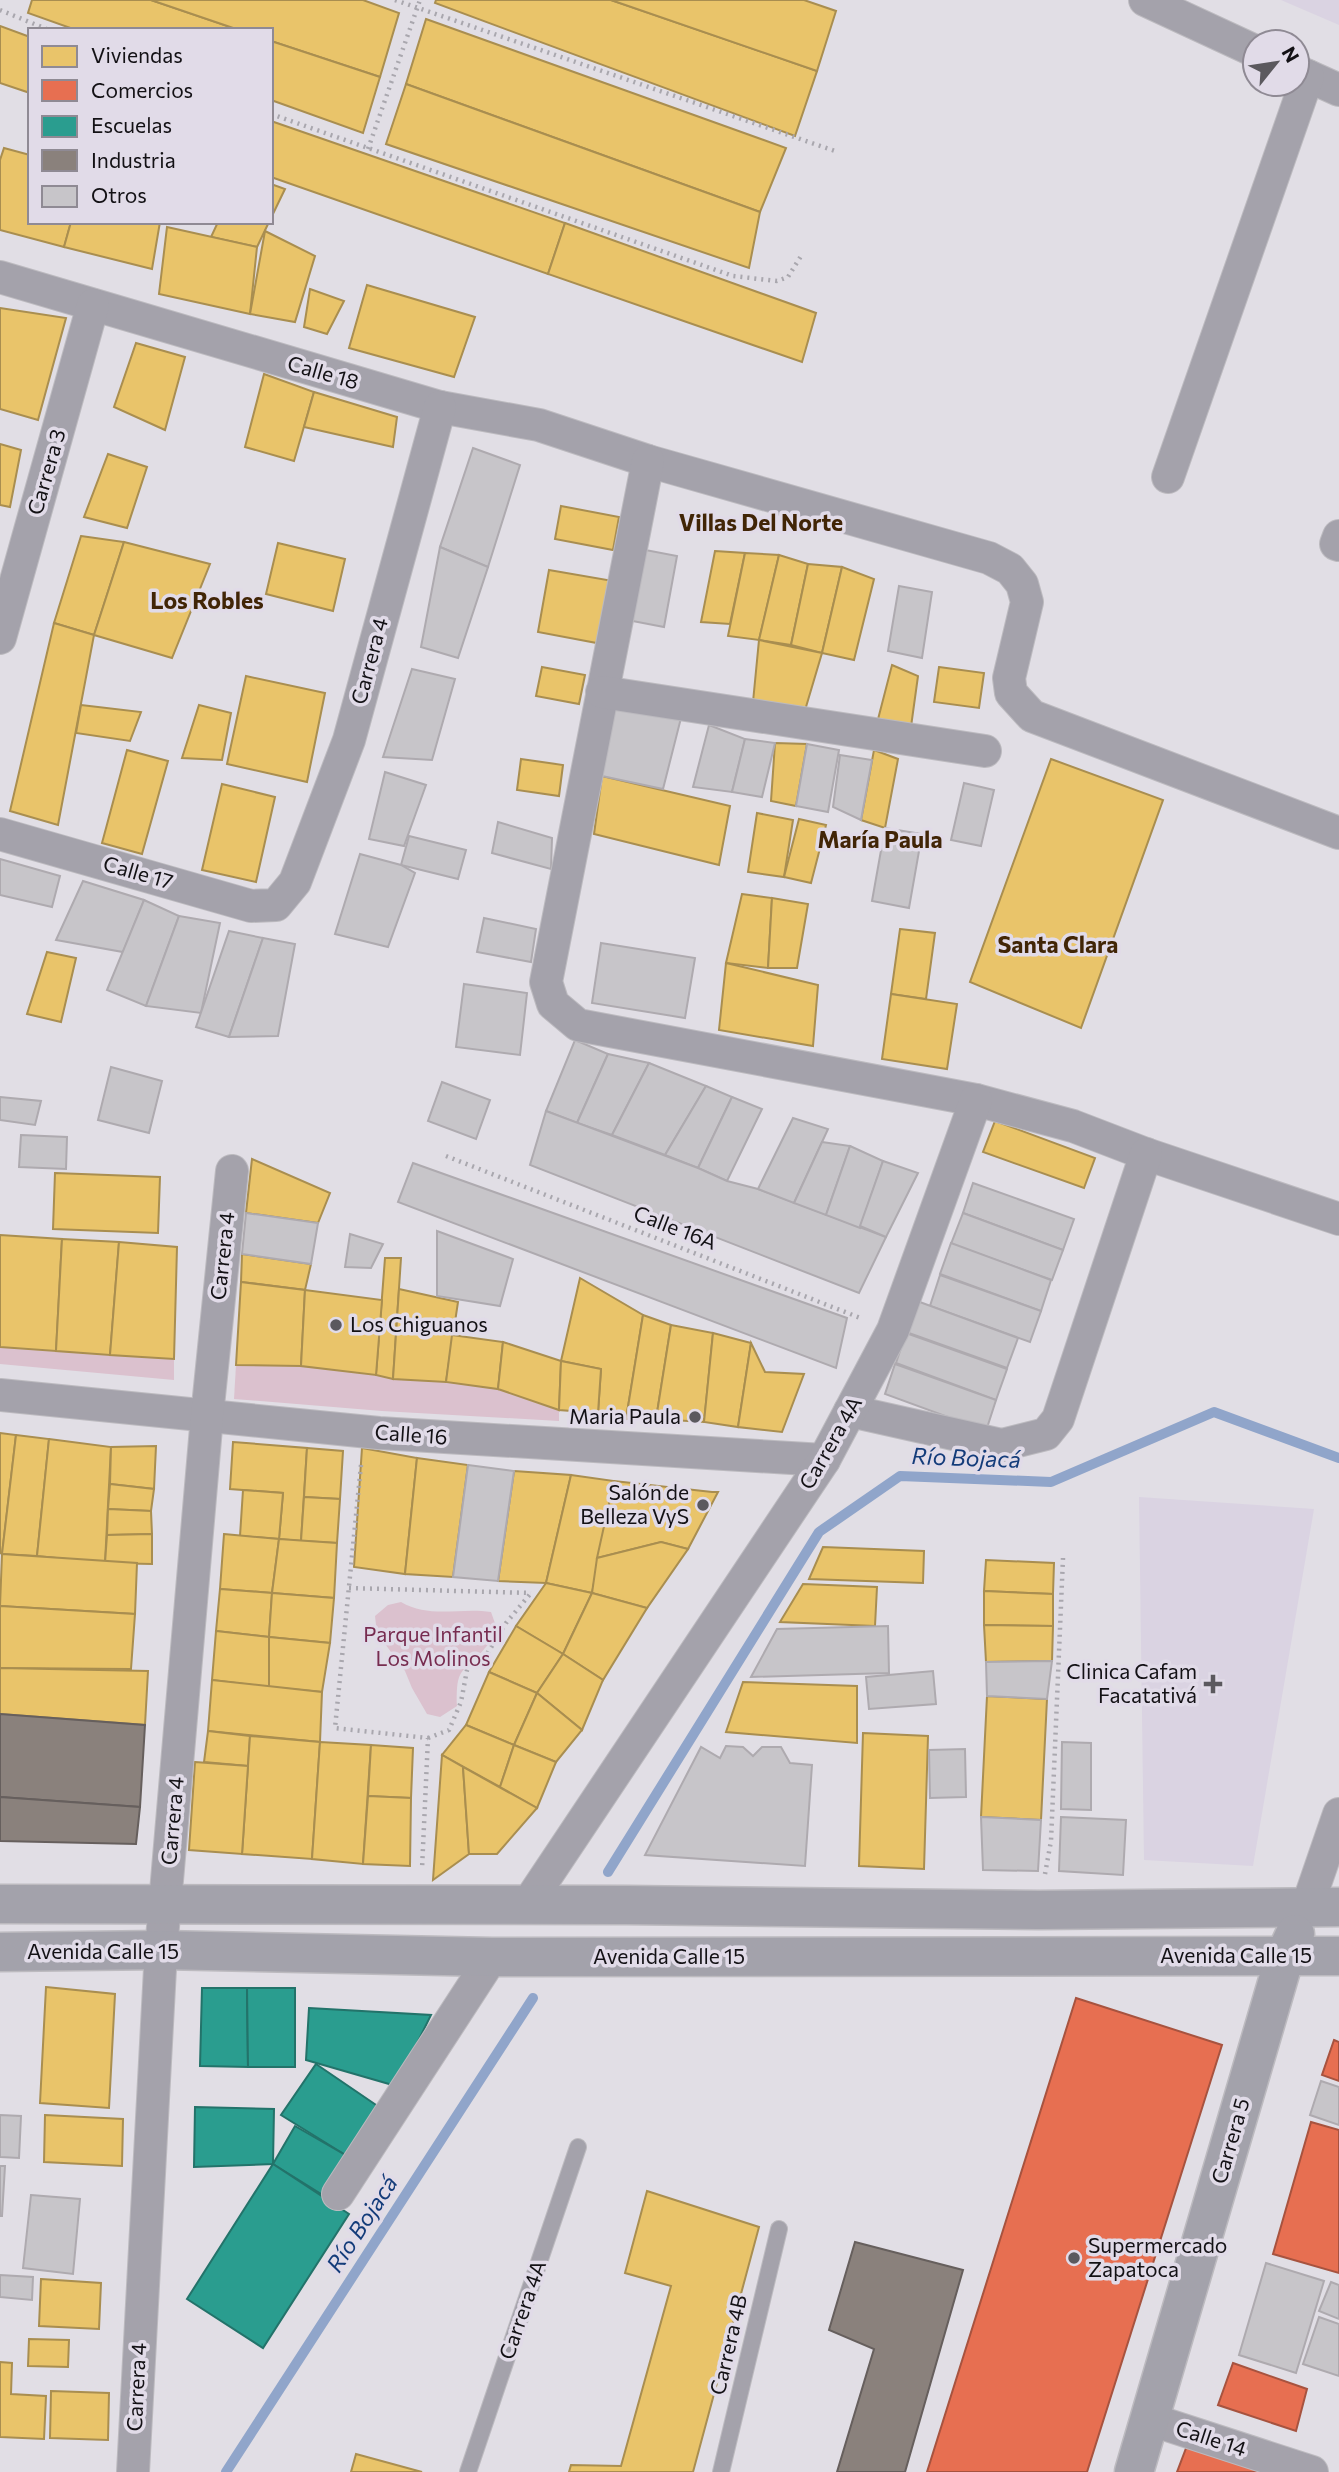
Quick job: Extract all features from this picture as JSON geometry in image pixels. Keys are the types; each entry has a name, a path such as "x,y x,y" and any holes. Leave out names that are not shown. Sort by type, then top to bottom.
{"main road":[{"path":"0,1904 627,1905 1040,1910 1323,1907"},
{"name":"Carrera 5","path":"1134,2472 1285,1956 1323,1907"},
{"name":"Avenida Calle 15","path":"0,1952 161,1950 508,1957 1339,1956"}],"street":[{"path":"1145,0 1241,45"},
{"path":"1311,77 1339,90"},
{"path":"1168,477 1294,98"},
{"name":"Calle 18","path":"0,277 440,407 539,425 648,461 989,558 1010,569 1022,584 1027,602 1009,678 1011,693 1032,716 1339,833"},
{"name":"Carrera 3","path":"0,638 93,305"},
{"name":"Carrera 4","path":"276,905 295,882 349,740 440,407"},
{"path":"648,461 546,982 553,1004 578,1026 976,1100 1073,1126 1146,1154 1339,1219"},
{"path":"1339,536 1336,544 1339,545"},
{"path":"603,692 985,751"},
{"name":"Calle 17","path":"0,834 251,906 276,905"},
{"name":"Carrera 4A","path":"542,1905 824,1461 893,1331 976,1100"},
{"path":"850,1411 1002,1445 1046,1434 1058,1419 1146,1154"},
{"name":"Carrera 4","path":"133,2472 161,1950 207,1416 232,1171"},
{"name":"Calle 16","path":"0,1395 364,1432 824,1461"},
{"name":"Carrera 5","path":"1323,1907 1339,1814"},
{"path":"338,2194 508,1957"},
{"name":"Calle 14","path":"1149,2420 1312,2472"}],"lane":[{"name":"Carrera 4A","path":"468,2472 578,2147"},
{"name":"Carrera 4B","path":"721,2472 779,2229"}],"path":[{"path":"395,0 838,152"},
{"path":"368,149 420,0"},
{"path":"0,10 44,28"},
{"path":"273,115 733,276 777,281 788,277 801,256"},
{"name":"Calle 16A","path":"446,1156 893,1331"},
{"path":"349,1588 531,1593 506,1623 487,1654 467,1670 461,1702 449,1730 428,1738 335,1728 364,1432"},
{"path":"1040,1910 1051,1841 1063,1558"},
{"path":"421,1905 428,1738"}],"shaded area":[{"path":"1281,0 1339,0 1339,25"},
{"name":"Clinica Cafam Facatativá","path":"1139,1497 1314,1509 1253,1866 1144,1860"}],"green space":[{"path":"0,1347 174,1359 174,1380 0,1364"},
{"path":"236,1365 301,1366 498,1389 559,1410 559,1421 234,1399"},
{"name":"Parque Infantil Los Molinos","path":"401,1602 423,1610 491,1612 497,1629 487,1646 462,1671 458,1683 457,1706 440,1717 427,1714 405,1671 377,1633 375,1616 388,1605"}],"building: Viviendas":[{"path":"32,0 151,0 233,28 70,28 28,13"},
{"path":"151,0 363,0 399,13 380,77 273,42 273,28 233,28"},
{"path":"436,0 611,0 817,71 795,136 435,3"},
{"path":"611,0 804,0 836,11 817,71"},
{"path":"426,19 786,148 760,212 406,84"},
{"path":"0,26 28,36 28,92 0,83"},
{"path":"273,42 380,77 363,133 273,101"},
{"path":"406,84 760,212 749,268 386,144"},
{"path":"273,122 565,223 548,274 273,178"},
{"path":"4,148 28,154 28,224 70,224 64,247 0,230 0,160"},
{"path":"273,185 285,189 273,214"},
{"path":"565,223 816,313 802,362 548,274"},
{"path":"70,224 160,224 152,269 64,247"},
{"path":"217,224 268,224 257,247 211,237"},
{"path":"167,227 257,247 250,314 159,294"},
{"path":"265,231 315,256 295,322 250,314"},
{"path":"367,285 475,317 454,377 349,348"},
{"path":"310,289 344,301 327,334 304,327"},
{"path":"0,308 66,318 38,420 0,409"},
{"path":"136,343 185,357 165,430 114,407"},
{"path":"264,374 314,392 294,461 245,447"},
{"path":"314,392 397,417 393,447 304,427"},
{"path":"0,444 21,450 10,507 0,505"},
{"path":"108,454 147,467 127,528 84,517"},
{"path":"561,506 619,517 613,550 555,539"},
{"path":"81,536 124,542 94,635 54,623"},
{"path":"124,542 210,564 172,658 94,635"},
{"path":"278,543 345,559 333,611 266,594"},
{"path":"715,551 745,553 730,624 701,622"},
{"path":"745,553 779,555 759,640 728,636"},
{"path":"779,555 808,564 791,645 759,640"},
{"path":"808,564 842,567 822,653 791,645"},
{"path":"842,567 874,579 854,660 822,653"},
{"path":"549,570 613,581 602,644 538,632"},
{"path":"54,623 94,635 58,825 10,811"},
{"path":"759,640 822,653 803,717 753,702"},
{"path":"892,665 918,676 910,734 876,727"},
{"path":"542,667 585,675 579,704 536,696"},
{"path":"939,667 984,673 979,708 934,702"},
{"path":"246,676 325,693 307,782 227,764"},
{"path":"81,705 141,712 130,741 76,733"},
{"path":"199,705 231,713 222,760 182,758"},
{"path":"775,743 807,744 796,806 771,801"},
{"path":"127,750 168,761 142,854 102,843"},
{"path":"874,750 898,759 885,828 861,820"},
{"path":"521,759 563,765 559,796 517,790"},
{"path":"1051,759 1163,800 1081,1028 970,982"},
{"path":"602,776 730,806 719,865 594,834"},
{"path":"222,784 275,797 256,882 202,870"},
{"path":"757,813 793,820 784,877 748,872"},
{"path":"799,819 826,825 811,883 784,877"},
{"path":"742,894 772,898 768,968 726,963"},
{"path":"772,898 808,904 797,968 768,968"},
{"path":"900,929 935,933 926,999 891,994"},
{"path":"47,952 76,958 61,1022 27,1014"},
{"path":"726,963 818,985 813,1046 719,1030"},
{"path":"891,994 957,1004 947,1069 882,1059"},
{"path":"995,1121 1095,1158 1084,1188 983,1152"},
{"path":"252,1159 330,1193 318,1223 246,1213"},
{"path":"55,1173 160,1177 158,1233 53,1229"},
{"path":"0,1235 62,1239 56,1351 0,1347"},
{"path":"62,1239 119,1242 110,1355 56,1351"},
{"path":"119,1242 177,1247 174,1359 110,1355"},
{"path":"242,1254 311,1264 305,1290 241,1282"},
{"path":"385,1258 401,1258 393,1379 376,1375"},
{"path":"580,1278 643,1315 626,1419 598,1413 601,1369 561,1361"},
{"path":"241,1282 305,1290 301,1366 236,1365"},
{"path":"399,1289 458,1302 446,1382 393,1379"},
{"path":"305,1290 382,1300 376,1375 301,1366"},
{"path":"643,1315 671,1325 656,1419 626,1419"},
{"path":"671,1325 713,1333 704,1422 656,1419"},
{"path":"713,1333 751,1343 738,1427 704,1422"},
{"path":"452,1335 503,1342 498,1389 446,1382"},
{"path":"503,1342 561,1361 559,1410 498,1389"},
{"path":"751,1343 765,1372 804,1374 782,1432 738,1427"},
{"path":"561,1361 601,1369 598,1413 559,1410"},
{"path":"0,1433 16,1435 2,1554 0,1553"},
{"path":"16,1435 49,1439 37,1556 2,1554"},
{"path":"49,1439 111,1447 105,1563 37,1556"},
{"path":"233,1442 307,1448 301,1541 279,1539 283,1493 230,1489"},
{"path":"156,1446 154,1489 110,1484 111,1447"},
{"path":"307,1448 343,1451 340,1499 304,1497"},
{"path":"362,1448 417,1458 405,1574 354,1567"},
{"path":"417,1458 468,1465 453,1577 405,1574"},
{"path":"514,1471 571,1475 546,1583 498,1581"},
{"path":"571,1475 614,1481 592,1593 546,1583"},
{"path":"614,1481 718,1492 688,1549 661,1542 597,1558"},
{"path":"110,1484 154,1489 151,1511 108,1509"},
{"path":"243,1490 283,1493 279,1539 240,1536"},
{"path":"304,1497 340,1499 337,1543 301,1541"},
{"path":"108,1509 151,1511 152,1534 107,1535"},
{"path":"152,1534 152,1564 105,1563 107,1535"},
{"path":"224,1534 279,1539 272,1593 220,1589"},
{"path":"279,1539 337,1543 334,1598 272,1593"},
{"path":"661,1542 688,1549 647,1608 592,1593 597,1558"},
{"path":"823,1547 924,1551 923,1583 809,1579"},
{"path":"2,1554 137,1563 135,1614 0,1606"},
{"path":"986,1560 1054,1563 1053,1594 984,1591"},
{"path":"546,1583 592,1593 563,1654 516,1626"},
{"path":"803,1584 877,1587 875,1626 780,1622"},
{"path":"220,1589 272,1593 269,1637 216,1631"},
{"path":"984,1591 1053,1594 1053,1626 984,1625"},
{"path":"272,1593 334,1598 330,1643 269,1637"},
{"path":"592,1593 647,1608 603,1680 563,1654"},
{"path":"0,1606 135,1614 131,1669 0,1668"},
{"path":"984,1625 1053,1626 1052,1661 986,1662"},
{"path":"516,1626 563,1654 537,1693 489,1672"},
{"path":"216,1631 269,1637 269,1687 212,1680"},
{"path":"269,1637 330,1643 322,1692 269,1687"},
{"path":"563,1654 603,1680 582,1730 537,1693"},
{"path":"0,1668 148,1671 145,1725 0,1714"},
{"path":"489,1672 537,1693 514,1745 466,1725"},
{"path":"212,1680 322,1692 320,1742 208,1731"},
{"path":"743,1682 857,1686 857,1743 726,1732"},
{"path":"537,1693 582,1730 556,1762 514,1745"},
{"path":"987,1696 1047,1699 1041,1820 981,1817"},
{"path":"466,1725 514,1745 500,1787 442,1755"},
{"path":"208,1731 250,1736 248,1766 204,1762"},
{"path":"863,1733 928,1736 924,1869 859,1866"},
{"path":"250,1736 320,1742 312,1859 242,1854"},
{"path":"320,1742 371,1745 363,1864 312,1859"},
{"path":"371,1745 413,1748 411,1798 368,1796"},
{"path":"514,1745 556,1762 537,1808 500,1787"},
{"path":"442,1755 463,1767 469,1854 433,1880"},
{"path":"195,1762 248,1766 242,1854 189,1850"},
{"path":"463,1767 537,1808 497,1854 469,1854"},
{"path":"368,1796 411,1798 410,1866 363,1864"},
{"path":"46,1987 115,1994 109,2108 40,2103"},
{"path":"45,2115 123,2119 122,2166 44,2162"},
{"path":"647,2191 759,2227 693,2472 569,2472 571,2465 621,2466 671,2286 625,2273"},
{"path":"41,2279 101,2283 99,2329 39,2326"},
{"path":"29,2339 69,2340 68,2367 28,2366"},
{"path":"0,2362 12,2363 11,2394 46,2396 44,2439 0,2437"},
{"path":"51,2391 109,2393 108,2440 50,2438"},
{"path":"356,2454 422,2472 351,2472"}],"building: Comercios":[{"name":"Supermercado Zapatoca","path":"1076,1998 1222,2045 1087,2472 927,2472"},
{"path":"1334,2040 1339,2042 1339,2081 1322,2075"},
{"path":"1311,2122 1339,2130 1339,2273 1273,2254"},
{"path":"1233,2363 1307,2389 1296,2431 1218,2405"},
{"path":"1188,2443 1274,2472 1177,2472"}],"building: Escuelas":[{"path":"202,1988 247,1988 248,2067 200,2066"},
{"path":"247,1988 295,1988 295,2067 248,2067"},
{"path":"309,2008 431,2015 396,2086 306,2060"},
{"path":"316,2064 379,2107 347,2156 281,2115"},
{"path":"195,2107 274,2109 273,2164 194,2167"},
{"path":"295,2126 347,2156 326,2197 273,2164"},
{"path":"273,2164 349,2214 263,2348 187,2299"}],"building: Industria":[{"path":"0,1714 145,1725 140,1807 0,1797"},
{"path":"0,1797 140,1807 136,1844 0,1841"},
{"path":"855,2242 963,2270 905,2472 837,2472 874,2349 829,2330"}],"building: Otros":[{"path":"473,448 520,465 488,567 440,547"},
{"path":"440,547 488,567 458,658 421,647"},
{"path":"635,548 677,556 664,627 622,619"},
{"path":"899,586 932,592 922,658 888,651"},
{"path":"412,669 455,679 432,760 383,757"},
{"path":"616,700 682,714 663,789 602,776"},
{"path":"709,725 745,739 732,792 693,787"},
{"path":"745,739 775,743 762,797 732,792"},
{"path":"807,744 839,750 828,812 796,806"},
{"path":"840,755 872,760 861,820 833,807"},
{"path":"385,772 426,785 404,846 369,839"},
{"path":"964,783 994,790 981,846 951,840"},
{"path":"498,822 552,838 551,869 492,853"},
{"path":"885,828 922,834 909,908 872,901"},
{"path":"409,836 466,850 458,879 401,865"},
{"path":"360,854 401,865 415,873 388,947 335,934"},
{"path":"0,859 60,876 52,907 0,895"},
{"path":"83,881 144,900 123,952 56,940"},
{"path":"144,900 179,916 146,1006 107,990"},
{"path":"179,916 220,923 201,1013 146,1006"},
{"path":"484,918 536,929 531,962 477,952"},
{"path":"229,931 263,938 229,1037 196,1027"},
{"path":"263,938 295,944 278,1036 229,1037"},
{"path":"601,943 695,958 685,1018 592,1003"},
{"path":"464,984 527,993 520,1055 456,1047"},
{"path":"575,1040 608,1054 577,1123 546,1111"},
{"path":"608,1054 649,1063 612,1135 577,1123"},
{"path":"649,1063 706,1086 665,1155 612,1135"},
{"path":"111,1067 162,1081 149,1133 98,1120"},
{"path":"442,1082 490,1100 476,1139 428,1121"},
{"path":"706,1086 732,1097 698,1168 665,1155"},
{"path":"0,1097 41,1101 35,1125 0,1120"},
{"path":"732,1097 762,1109 727,1181 698,1168"},
{"path":"546,1111 727,1181 758,1189 886,1237 859,1293 530,1165"},
{"path":"793,1118 828,1129 794,1203 758,1189"},
{"path":"21,1135 67,1137 66,1169 19,1167"},
{"path":"822,1142 850,1146 826,1215 794,1203"},
{"path":"850,1146 883,1161 860,1228 826,1215"},
{"path":"883,1161 918,1173 886,1237 860,1226"},
{"path":"413,1163 847,1318 836,1368 398,1202"},
{"path":"973,1183 1074,1219 1063,1250 963,1213"},
{"path":"246,1213 318,1223 311,1264 242,1254"},
{"path":"963,1213 1063,1250 1052,1280 951,1244"},
{"path":"437,1231 513,1259 500,1306 437,1296"},
{"path":"350,1234 383,1244 371,1268 345,1267"},
{"path":"951,1243 1051,1280 1041,1311 940,1274"},
{"path":"940,1275 1041,1311 1030,1342 930,1306"},
{"path":"917,1301 1018,1338 1007,1368 906,1332"},
{"path":"906,1333 1007,1369 996,1400 896,1363"},
{"path":"895,1364 996,1400 986,1431 885,1394"},
{"path":"468,1465 514,1471 498,1581 453,1577"},
{"path":"888,1626 889,1673 751,1677 777,1629"},
{"path":"1052,1661 1047,1699 987,1696 986,1662"},
{"path":"933,1671 936,1704 869,1709 866,1677"},
{"path":"1062,1742 1091,1743 1091,1810 1061,1809"},
{"path":"726,1746 743,1747 753,1756 762,1747 781,1747 790,1763 812,1765 805,1866 645,1855 701,1747 720,1758"},
{"path":"965,1749 966,1797 930,1798 929,1750"},
{"path":"981,1817 1041,1820 1038,1871 983,1870"},
{"path":"1061,1817 1126,1820 1123,1875 1059,1871"},
{"path":"1321,2081 1339,2087 1339,2125 1310,2115"},
{"path":"0,2115 21,2116 19,2158 0,2157"},
{"path":"0,2166 5,2166 2,2216 0,2216"},
{"path":"31,2195 80,2199 73,2274 23,2268"},
{"path":"1266,2263 1324,2281 1296,2373 1239,2355"},
{"path":"0,2275 33,2277 32,2300 0,2297"},
{"path":"1331,2282 1339,2285 1339,2319 1319,2311"},
{"path":"1319,2317 1339,2324 1339,2376 1303,2364"}],"waterway":[{"name":"Río Bojacá","path":"608,1872 819,1532 900,1476 1051,1482 1214,1412 1339,1458"},
{"name":"Río Bojacá","path":"226,2472 533,1998"}],"place":[{"name":"Los Chiguanos","path":"336,1325"},
{"name":"Maria Paula","path":"695,1417"},
{"name":"Salón de Belleza VyS","path":"703,1505"},
{"name":"Clinica Cafam Facatativá","path":"1213,1684"},
{"name":"Supermercado Zapatoca","path":"1074,2258"}],"district":[{"name":"Villas Del Norte","path":"761,523"},
{"name":"Los Robles","path":"207,601"},
{"name":"María Paula","path":"880,840"},
{"name":"Santa Clara","path":"1058,945"}]}
